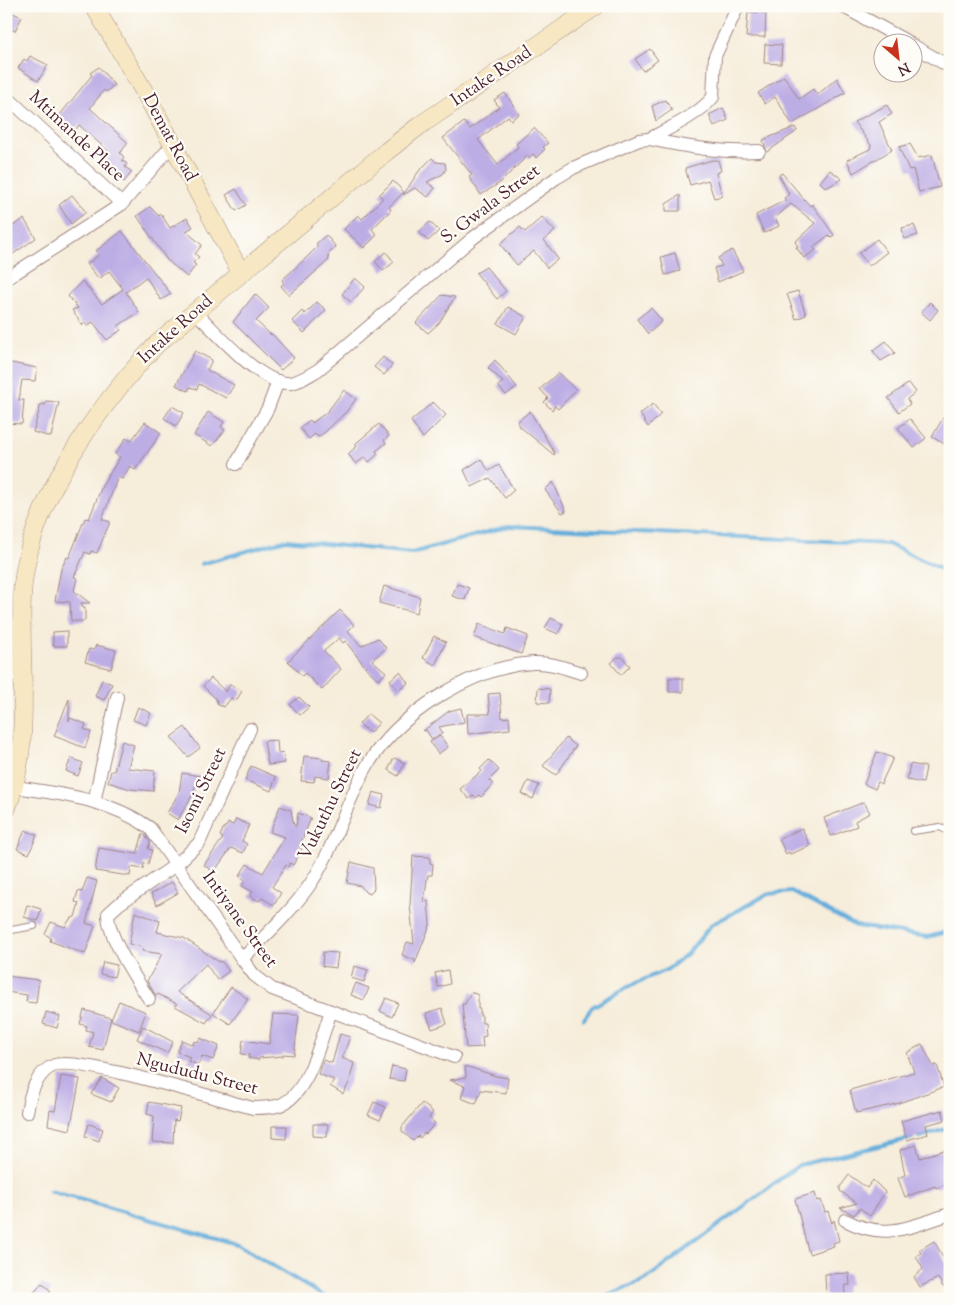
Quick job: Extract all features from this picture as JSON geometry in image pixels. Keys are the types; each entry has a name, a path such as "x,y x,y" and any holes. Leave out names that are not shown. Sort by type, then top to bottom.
{"street":[{"name":"Demat Road","path":"94,6 148,98 241,273"},
{"name":"Intake Road","path":"6,810 16,787 23,712 14,676 27,562 36,532 52,494 99,411 124,378 157,344 194,311 419,126 596,6"},
{"path":"649,139 669,129 713,97 715,56 738,6"},
{"path":"842,6 890,32"},
{"path":"924,52 950,67"},
{"name":"Mtimande Place","path":"6,96 122,204"},
{"name":"S. Gwala Street","path":"278,381 295,382 318,370 473,238 556,178 599,156 639,140 649,139 711,150 732,152 760,151"},
{"path":"6,279 122,204 172,145"},
{"path":"194,311 252,366 278,381 268,408 236,464"},
{"name":"Vukuthu Street","path":"242,959 284,918 309,886 327,856 366,768 385,740 400,724 428,704 472,680 494,671 533,663 557,665 581,673"},
{"path":"94,802 117,697"},
{"name":"Isomi Street","path":"177,864 199,842 250,729"},
{"name":"Intiyane Street","path":"16,787 94,802 135,817 150,828 254,975 272,989 454,1057"},
{"path":"149,999 129,968 109,924 108,914 118,904 177,864"},
{"name":"Ngududu Street","path":"27,1112 31,1091 45,1070 56,1064 67,1063 110,1071 253,1108 268,1108 282,1104 292,1097 302,1084 312,1063 331,1011"},
{"path":"845,1220 866,1230 884,1232 950,1214"}],"lane":[{"path":"913,831 940,828 950,832"},
{"path":"6,931 34,926"}],"building":[{"path":"6,10 22,17 15,31 6,27"},
{"path":"748,12 766,13 765,37 746,37"},
{"path":"765,44 782,45 781,64 764,63"},
{"path":"650,49 658,60 643,71 635,59"},
{"path":"30,56 48,65 38,81 18,68 24,59 27,61"},
{"path":"99,67 114,85 106,92 104,90 90,108 128,143 120,153 124,157 122,160 127,164 125,167 132,172 124,182 99,163 108,151 79,125 72,135 55,121 92,75 90,73"},
{"path":"784,76 799,99 813,89 817,95 837,78 845,93 792,124 775,97 765,104 758,93"},
{"path":"505,93 519,114 511,120 508,116 478,140 498,165 518,147 516,144 534,128 548,143 536,158 533,154 529,158 527,156 501,182 481,195 469,177 472,175 443,138 464,122 470,129 499,107 494,100"},
{"path":"665,100 672,110 656,121 652,106"},
{"path":"887,105 892,114 879,122 892,150 853,173 847,160 870,149 871,145 854,122"},
{"path":"723,108 728,120 714,126 709,115"},
{"path":"795,127 797,131 767,152 763,140"},
{"path":"910,144 918,158 932,155 940,187 919,192 913,169 909,170 899,147"},
{"path":"432,158 436,162 445,163 446,169 443,174 427,182 435,188 428,197 415,188 403,195 419,171"},
{"path":"718,160 721,171 716,173 722,196 714,198 708,180 690,185 685,168"},
{"path":"830,170 842,179 826,188 820,182"},
{"path":"782,173 810,206 812,204 834,235 831,237 829,235 813,247 816,250 804,258 796,247 798,246 795,242 815,223 791,204 775,218 779,226 764,233 756,215 786,200 784,198 789,194 779,175"},
{"path":"393,181 404,192 389,207 391,210 372,229 377,235 364,248 344,229 358,215 362,219 383,198 379,195"},
{"path":"236,189 246,205 236,211 226,195"},
{"path":"72,195 86,212 71,224 59,205"},
{"path":"680,195 680,211 666,211 666,204"},
{"path":"150,207 159,216 161,214 170,228 187,218 193,227 186,231 202,245 195,254 199,257 193,263 196,265 187,277 167,260 137,216"},
{"path":"542,217 555,231 544,240 558,259 547,268 534,251 517,265 500,244 520,227 525,232"},
{"path":"24,219 36,238 6,259 6,230"},
{"path":"430,222 439,231 428,241 419,232"},
{"path":"914,225 918,235 904,239 902,228"},
{"path":"122,231 171,294 161,300 146,277 126,292 139,312 118,326 121,330 107,340 93,322 87,326 85,323 82,325 72,310 78,308 68,296 82,281 102,304 123,289 109,271 99,279 87,264 99,255 96,251"},
{"path":"326,235 336,247 328,254 329,260 289,295 281,286 284,283 282,280 318,246 316,244"},
{"path":"877,239 887,252 869,266 859,253"},
{"path":"732,250 743,271 718,282 714,268 722,266 718,258"},
{"path":"386,252 394,262 383,271 375,261"},
{"path":"675,253 680,271 665,275 661,257"},
{"path":"486,267 506,291 497,299 476,273"},
{"path":"355,278 365,287 351,302 342,294"},
{"path":"798,291 806,315 796,319 787,294"},
{"path":"255,294 269,308 256,321 272,334 294,358 281,370 233,322"},
{"path":"442,295 455,297 439,323 428,333 416,323"},
{"path":"317,302 326,310 304,333 292,321 302,311 305,314"},
{"path":"930,302 938,310 930,320 921,312"},
{"path":"508,307 526,317 516,334 498,324"},
{"path":"651,308 662,321 648,334 637,319"},
{"path":"886,341 895,353 881,361 873,351"},
{"path":"195,351 212,360 207,370 234,385 226,398 199,384 197,389 190,387 188,391 176,385"},
{"path":"383,357 392,365 384,375 374,367"},
{"path":"495,360 517,387 506,395 498,386 503,382 488,368"},
{"path":"6,362 37,368 35,381 22,380 19,400 24,400 22,424 6,423"},
{"path":"558,373 576,390 558,409 555,406 552,410 544,402 548,398 540,389"},
{"path":"909,383 916,392 907,399 910,404 899,412 888,398"},
{"path":"344,390 356,399 347,411 324,433 318,437 315,434 309,439 300,428 310,420 312,423 327,412"},
{"path":"46,401 59,402 51,437 33,432 41,404 45,405"},
{"path":"433,402 446,415 423,438 411,421"},
{"path":"653,404 661,414 648,427 640,414"},
{"path":"172,406 184,413 176,426 164,418"},
{"path":"950,406 950,447 932,437"},
{"path":"530,411 554,455 518,425 518,421"},
{"path":"208,412 224,422 221,427 225,430 212,446 194,435"},
{"path":"910,419 926,438 914,448 898,428"},
{"path":"145,422 161,433 135,470 130,466 122,479 118,477 102,519 110,522 97,553 91,551 90,554 85,552 74,577 77,578 74,591 90,603 81,603 83,608 85,608 85,621 71,621 70,602 55,601 61,569 67,557 69,558 85,518 89,519 102,486 120,457 115,454 126,438 131,441"},
{"path":"379,424 389,436 384,440 386,443 376,451 378,454 369,462 365,457 356,464 348,454 357,446 355,444"},
{"path":"481,459 489,471 499,465 514,490 505,498 490,478 472,487 464,470"},
{"path":"553,482 566,511 562,513 545,490"},
{"path":"457,584 469,588 465,600 452,596"},
{"path":"384,586 420,597 417,613 379,603"},
{"path":"340,610 354,625 348,631 361,646 378,638 386,648 372,660 386,672 379,680 368,670 345,641 343,643 339,638 324,651 341,669 322,690 305,673 302,676 288,661"},
{"path":"551,618 563,624 558,634 545,628"},
{"path":"479,624 505,634 507,628 528,636 521,654 474,637"},
{"path":"67,631 67,646 53,646 53,632"},
{"path":"434,636 446,642 435,665 423,658"},
{"path":"96,645 116,650 111,669 85,662 89,649 94,650"},
{"path":"618,657 622,657 630,666 621,675 611,663"},
{"path":"400,672 408,683 398,691 390,680"},
{"path":"211,678 226,692 230,684 242,691 236,701 231,698 224,707 218,705 216,699 203,686"},
{"path":"669,678 683,678 683,692 669,692"},
{"path":"102,680 112,684 104,700 95,696"},
{"path":"538,688 550,689 549,703 537,702"},
{"path":"500,693 502,718 509,717 510,729 468,734 467,714 490,714 488,694"},
{"path":"299,697 309,707 300,715 290,705"},
{"path":"69,699 69,721 70,718 86,724 84,729 91,732 85,748 54,736"},
{"path":"138,707 151,713 146,725 133,720"},
{"path":"461,708 464,722 439,727 443,733 435,738 431,738 426,730 423,731 449,711"},
{"path":"368,714 379,723 370,733 359,724"},
{"path":"185,727 200,748 188,757 171,737"},
{"path":"440,736 448,747 438,754 430,742"},
{"path":"566,738 576,746 556,775 543,766"},
{"path":"277,740 278,753 283,752 285,763 268,765 264,741"},
{"path":"122,741 134,745 128,768 155,771 153,791 130,789 108,782 111,771 114,771"},
{"path":"877,752 893,758 881,784 878,782 875,789 864,784"},
{"path":"304,756 331,761 329,778 315,776 314,782 301,781"},
{"path":"71,758 83,763 78,776 66,771"},
{"path":"394,758 405,763 398,776 388,770"},
{"path":"489,760 499,770 489,780 493,784 481,797 479,795 476,798 474,795 469,799 460,789 482,771 480,769"},
{"path":"910,764 926,767 923,783 907,780"},
{"path":"251,766 276,777 271,791 245,780"},
{"path":"182,773 200,776 198,786 195,786 193,794 178,820 167,813 179,793"},
{"path":"528,781 539,785 533,799 522,794"},
{"path":"373,792 384,795 381,808 369,805"},
{"path":"864,802 870,813 855,821 857,826 831,836 824,818"},
{"path":"280,806 291,810 294,826 296,826 298,813 311,818 299,847 302,849 293,865 290,863 288,867 286,865 272,887 281,893 274,905 262,898 259,901 250,896 253,892 242,886 245,880 239,876 247,864 263,873 285,837 270,832"},
{"path":"236,819 249,825 242,841 247,844 243,853 231,848 214,872 204,865 223,838 220,836 224,827 228,823 233,825"},
{"path":"802,828 810,846 786,854 779,839"},
{"path":"25,830 37,835 29,854 17,849"},
{"path":"143,833 150,842 148,849 152,850 148,864 144,863 143,869 131,867 130,876 95,871 99,848 137,854"},
{"path":"413,856 430,857 430,863 433,864 432,875 428,875 424,902 428,901 430,925 415,963 415,960 402,955 407,942 414,944 410,905"},
{"path":"351,862 373,868 374,889 370,894 365,892 361,886 347,883"},
{"path":"87,878 97,881 86,923 95,926 85,954 50,941 51,938 45,934 51,922 65,927 70,919 75,917 79,903 75,902 78,891 82,892"},
{"path":"172,882 178,893 157,905 151,894"},
{"path":"27,905 41,909 38,921 24,917"},
{"path":"135,912 160,921 157,932 184,938 219,962 221,961 229,971 217,980 206,964 177,992 212,1014 206,1023 175,1006 177,1004 158,994 156,996 147,981 162,954 142,951 143,948 129,944"},
{"path":"323,952 338,953 336,968 322,966"},
{"path":"103,962 117,965 114,977 100,974"},
{"path":"354,966 368,970 364,982 351,978"},
{"path":"448,970 450,984 438,987 435,973"},
{"path":"6,976 39,980 36,1003 26,1002 27,995 6,992"},
{"path":"356,983 369,988 364,1000 351,995"},
{"path":"231,987 248,999 230,1024 213,1013"},
{"path":"471,992 478,995 478,1009 480,1009 480,1016 482,1016 482,1023 485,1023 486,1036 482,1037 483,1047 466,1048 462,1004 465,1004"},
{"path":"386,998 398,1003 392,1017 380,1011"},
{"path":"119,1001 146,1012 139,1031 111,1020"},
{"path":"442,1008 447,1024 432,1029 426,1013"},
{"path":"84,1010 111,1018 103,1050 89,1047 93,1032 86,1030 87,1026 80,1024"},
{"path":"46,1012 60,1016 57,1028 43,1024"},
{"path":"273,1014 299,1015 294,1055 283,1054 283,1056 259,1058 259,1060 248,1058 249,1055 241,1054 243,1040 269,1044"},
{"path":"143,1026 173,1042 167,1053 137,1039"},
{"path":"340,1034 350,1037 342,1058 354,1063 349,1083 343,1094 330,1086 334,1080 318,1074 323,1060 332,1063"},
{"path":"200,1038 219,1046 213,1060 202,1056 198,1065 188,1061 190,1057 177,1052 182,1040 193,1045 194,1041 198,1042"},
{"path":"922,1044 933,1066 937,1065 944,1087 896,1104 856,1113 850,1090 914,1072 907,1053"},
{"path":"392,1066 406,1069 404,1081 389,1079"},
{"path":"465,1066 508,1078 506,1093 481,1090 476,1104 461,1098 465,1086 450,1080 466,1077"},
{"path":"61,1076 80,1079 70,1130 48,1125 50,1110 55,1111"},
{"path":"102,1078 119,1088 111,1102 91,1094"},
{"path":"149,1102 181,1108 178,1121 174,1120 173,1143 152,1142 154,1116 147,1114"},
{"path":"374,1102 386,1107 380,1120 368,1115"},
{"path":"422,1103 433,1112 429,1118 435,1123 426,1134 424,1133 420,1138 418,1136 413,1141 402,1131 402,1127"},
{"path":"942,1110 945,1120 926,1125 928,1134 907,1140 901,1121"},
{"path":"89,1124 103,1129 99,1141 85,1136"},
{"path":"313,1124 328,1124 327,1137 313,1136"},
{"path":"272,1126 287,1126 286,1139 272,1138"},
{"path":"916,1145 920,1158 950,1148 950,1183 936,1188 935,1186 905,1197 898,1178 905,1175 900,1150"},
{"path":"849,1175 867,1188 873,1180 885,1192 870,1216 860,1208 854,1215 840,1208 857,1203 840,1191 840,1187"},
{"path":"815,1193 817,1201 821,1200 825,1212 828,1211 832,1223 834,1220 839,1241 833,1243 834,1246 809,1254 795,1199"},
{"path":"934,1241 950,1269 950,1283 943,1287 938,1278 920,1287 914,1277 923,1269 916,1256 921,1253 919,1250"},
{"path":"849,1273 850,1285 846,1285 844,1299 826,1299 825,1274"},
{"path":"42,1283 51,1291 44,1299 39,1299 33,1294"}],"waterway":[{"path":"201,564 286,540 412,553 509,526 888,544 950,573"},
{"path":"584,1019 592,1007 629,986 668,969 687,954 711,925 768,894 792,892 856,926 928,937 950,931"},
{"path":"919,1137 950,1128"},
{"path":"597,1299 645,1280 799,1165 912,1138"},
{"path":"50,1191 237,1244 328,1299"}]}
